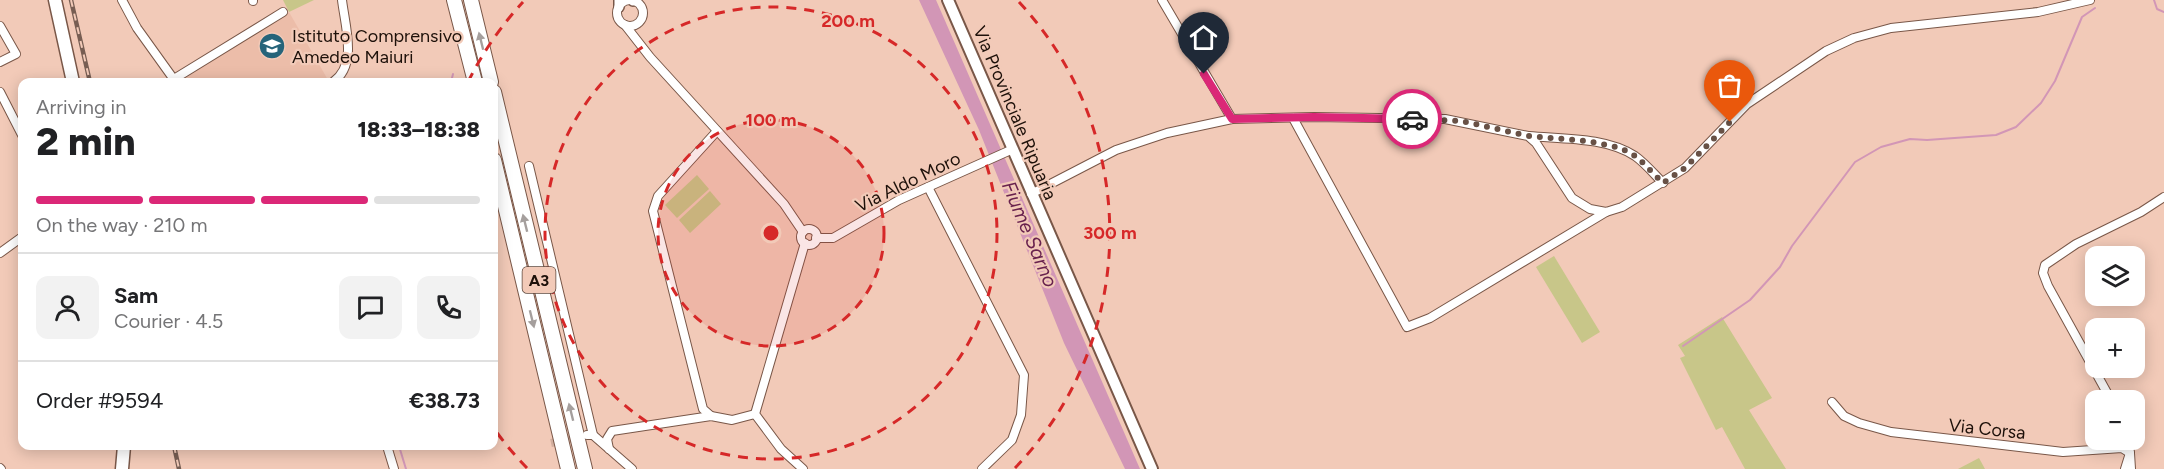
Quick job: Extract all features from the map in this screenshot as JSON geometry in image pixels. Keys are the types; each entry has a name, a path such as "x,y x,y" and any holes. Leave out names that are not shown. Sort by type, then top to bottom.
{"highway":[{"path":"454,0 474,78"},
{"path":"471,0 490,78"},
{"name":"A3","path":"498,109 585,469"},
{"name":"A3","path":"498,177 568,469"}],"main road":[{"path":"55,0 72,78"},
{"name":"Via Provinciale Ripuaria","path":"948,0 1010,150 1152,469"},
{"path":"122,469 124,450"}],"street":[{"path":"122,0 137,28 173,78"},
{"path":"338,78 343,74 348,60 342,0"},
{"path":"1162,0 1232,119"},
{"path":"1293,118 1407,327 1430,318 1606,212 1622,207 1663,183 1685,168 1747,104 1826,51 1854,38 1891,28 2038,12 2090,0"},
{"path":"639,41 642,8 626,2 618,16 650,57 784,204 803,232"},
{"path":"180,78 284,12"},
{"path":"625,25 632,26 642,20"},
{"path":"0,26 16,54 0,62"},
{"path":"0,92 18,127"},
{"path":"1031,194 1116,150 1167,134 1232,119 1445,119 1528,136 1587,141 1621,148 1637,157 1663,183"},
{"path":"711,416 703,408 653,211 658,196 717,131"},
{"path":"1528,136 1536,143 1572,198 1590,209 1606,212"},
{"name":"Via Aldo Moro","path":"816,238 832,238 928,187 1010,150"},
{"path":"529,166 590,435 632,469"},
{"path":"928,187 1024,375 1021,416 1012,441 982,469"},
{"path":"2105,390 2048,286 2043,273 2045,265 2076,244 2141,212 2164,197"},
{"path":"811,229 816,238 812,244 805,243 801,237 803,232 811,229"},
{"path":"0,253 18,240"},
{"path":"755,414 805,243"},
{"name":"Via Corsa","path":"1832,402 1844,416 1891,432 2063,452 2088,452 2116,447 2130,453"},
{"path":"609,449 607,439 612,432 711,416 732,420 755,414"},
{"path":"755,414 781,449 803,469"},
{"path":"388,450 394,469"},
{"path":"2130,450 2131,469"},
{"path":"2125,469 2130,453"}],"shaded area":[{"path":"283,0 314,0 289,12"},
{"name":"Istituto Comprensivo Amedeo Maiuri","path":"289,12 327,78 183,78"},
{"path":"697,175 709,189 677,218 665,205"},
{"path":"710,191 721,204 690,233 679,220"},
{"path":"1554,256 1600,332 1582,343 1536,267"},
{"path":"1722,317 1772,398 1749,410 1786,469 1745,469 1722,427 1716,430 1680,358 1685,356 1678,345"},
{"path":"1979,458 1985,469 1958,469"}],"water":[{"name":"Fiume Sarno","path":"919,0 936,0 1140,469 1125,469 1064,343 979,130"}],"waterway":[{"path":"2154,0 2157,9 2164,12"},
{"path":"1683,346 1750,300 1780,267 1792,246 1855,162 1881,147 1910,139 1996,135 2016,127 2041,103 2055,81 2082,17 2095,8"},
{"path":"452,78 453,74"},
{"path":"400,450 406,469"}],"tunnel":[{"path":"551,443 579,437"}],"railway":[{"path":"71,0 89,78"},
{"path":"175,450 179,469"}],"way so far":[{"path":"1412,119 1462,121 1528,136 1587,141 1621,148 1637,157 1663,183 1685,168 1730,122"}],"place":[{"name":"Istituto Comprensivo Amedeo Maiuri","path":"272,46"}],"route":[{"path":"1204,74 1232,119 1314,117 1412,119"}]}
